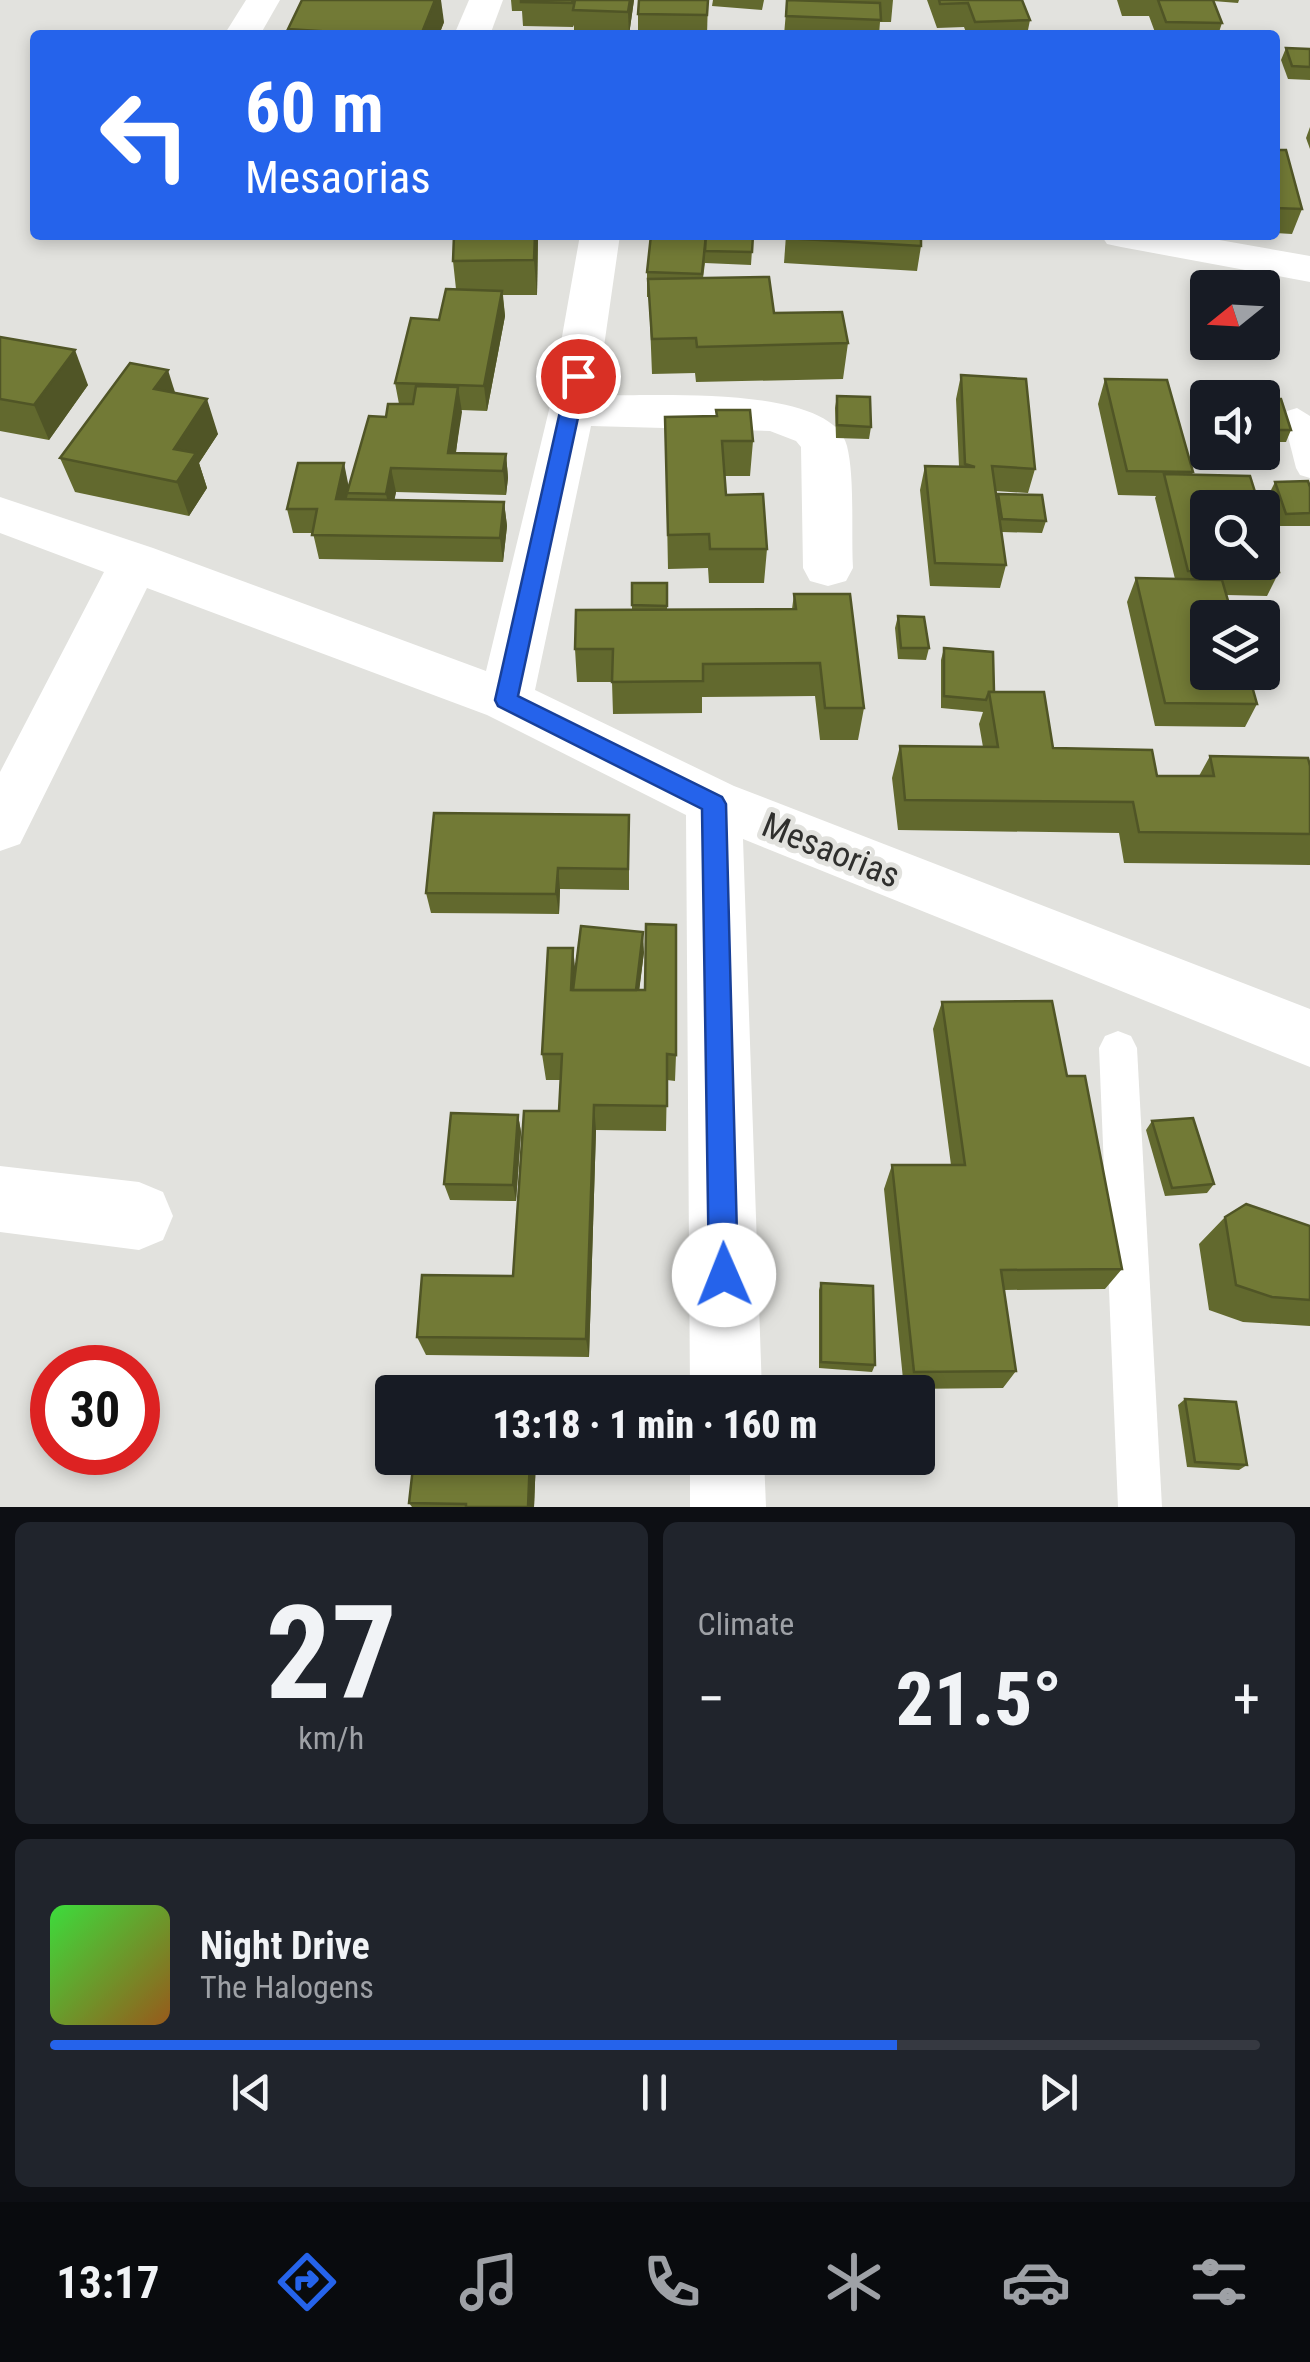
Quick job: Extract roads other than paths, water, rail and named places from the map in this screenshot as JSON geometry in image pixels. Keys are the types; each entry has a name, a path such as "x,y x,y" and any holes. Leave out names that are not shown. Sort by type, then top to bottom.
{"street":[{"path":"245,30 264,0"},
{"path":"474,30 486,0"},
{"path":"506,700 572,410 599,240"},
{"path":"1149,240 1310,269"},
{"path":"572,410 775,416 812,430 824,444 828,568"},
{"name":"Mesaorias","path":"0,514 506,700 714,804 1310,1038"},
{"path":"0,827 135,561"},
{"path":"714,804 726,1375"},
{"path":"0,1198 139,1216"},
{"path":"727,1475 728,1507"}],"lane":[{"path":"1297,417 1310,468"},
{"path":"1118,1048 1140,1507"}]}
